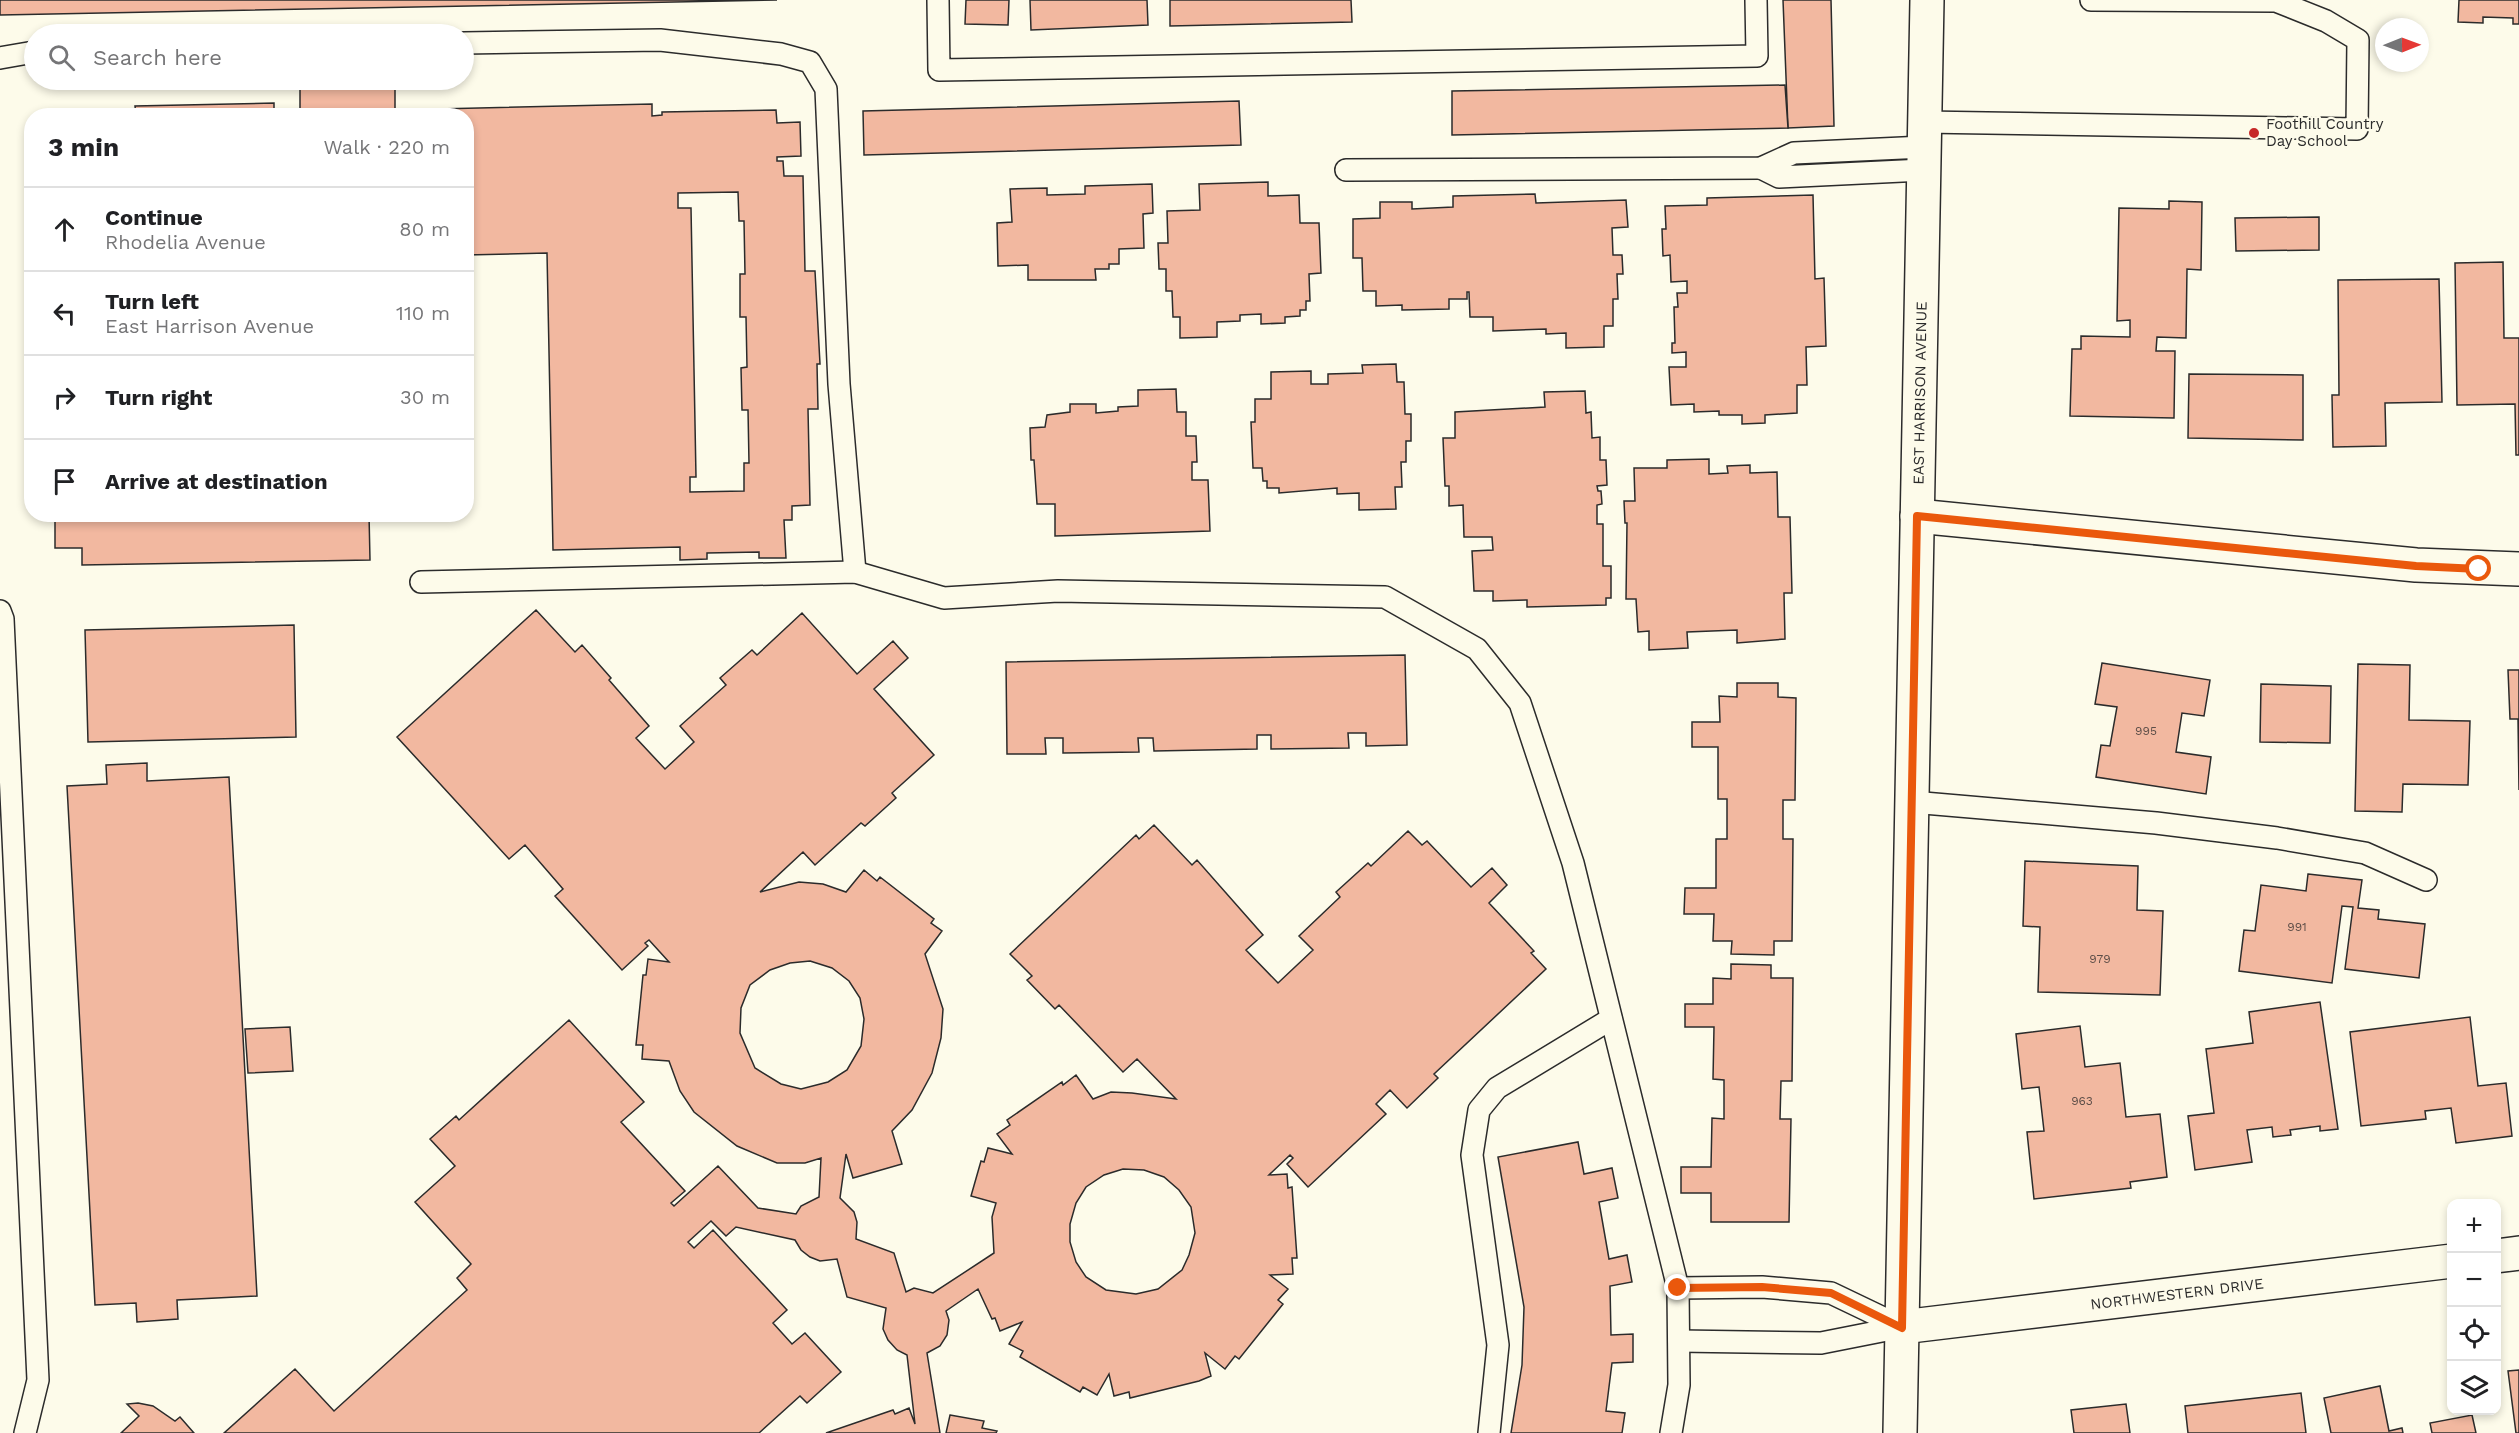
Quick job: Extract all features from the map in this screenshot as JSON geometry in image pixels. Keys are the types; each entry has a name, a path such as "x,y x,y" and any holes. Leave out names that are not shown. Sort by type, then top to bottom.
{"street":[{"name":"EAST HARRISON AVENUE","path":"1900,1433 1927,0"},
{"path":"1917,516 2416,566 2519,569"},
{"path":"2501,1255 2519,1253"},
{"name":"NORTHWESTERN DRIVE","path":"1902,1328 2447,1261"}],"lane":[{"path":"938,0 939,70 1757,56 1756,0"},
{"path":"1346,170 1761,168 1779,177 2047,123 2357,129 2358,40 2326,21 2276,1 2091,0"},
{"path":"474,43 660,40 781,54 810,62 826,89 839,384 855,572"},
{"path":"0,58 24,54"},
{"path":"421,582 855,572 944,598 1058,591 1385,597 1477,649 1520,703 1573,863 1678,1288 1678,1385 1671,1433"},
{"path":"0,611 3,619 38,1380 25,1433"},
{"path":"1912,802 2156,823 2277,838 2365,853 2426,880"},
{"path":"1489,1433 1498,1345 1472,1155 1479,1110 1497,1088 1611,1019"},
{"path":"1678,1288 1762,1287 1831,1293 1902,1328"},
{"path":"1678,1341 1821,1343 1902,1328"}],"building":[{"path":"0,0 777,0 0,15"},
{"path":"966,0 1009,0 1008,25 965,24"},
{"path":"1030,0 1147,0 1148,25 1031,30"},
{"path":"1170,0 1351,0 1352,22 1170,26"},
{"path":"1783,0 1831,0 1834,126 1788,128"},
{"path":"2459,0 2519,0 2519,24 2513,24 2513,18 2483,17 2483,23 2458,22"},
{"path":"1785,85 1788,128 1452,135 1452,91"},
{"path":"300,90 395,90 395,108 300,108"},
{"path":"1239,101 1241,145 864,155 863,111"},
{"path":"274,103 274,108 135,108 135,106"},
{"path":"652,104 652,116 662,115 662,112 776,110 777,123 800,122 801,156 777,157 777,161 783,161 784,176 803,176 805,271 815,271 820,364 817,364 818,409 808,409 810,505 792,506 792,520 784,520 786,558 759,558 759,552 707,553 707,559 680,560 680,547 553,550 547,253 474,255 474,108","holes":["738,192 739,221 744,221 745,274 740,274 740,317 746,317 747,367 741,368 742,410 748,410 749,463 744,463 744,491 690,492 690,477 696,477 691,208 678,208 678,193"]},
{"path":"1268,182 1268,196 1299,195 1300,223 1319,223 1321,273 1309,274 1310,301 1306,301 1306,310 1300,310 1300,316 1285,317 1285,323 1261,324 1261,314 1240,315 1240,321 1217,322 1217,337 1180,338 1180,317 1173,317 1172,291 1166,291 1166,269 1159,269 1158,243 1168,243 1167,211 1200,210 1199,184"},
{"path":"1152,184 1153,213 1143,214 1144,248 1119,249 1119,264 1109,264 1109,269 1095,269 1096,280 1028,280 1028,265 998,266 997,223 1012,222 1010,189 1047,188 1047,195 1085,194 1085,186"},
{"path":"1535,194 1536,203 1626,200 1628,227 1612,228 1613,255 1622,255 1623,274 1617,274 1618,299 1613,299 1613,326 1604,326 1604,347 1566,348 1566,333 1546,334 1546,329 1493,331 1493,317 1470,317 1469,292 1467,292 1467,299 1449,299 1449,309 1402,310 1402,305 1376,306 1376,291 1363,291 1362,258 1353,258 1353,219 1380,218 1380,202 1412,202 1412,209 1453,207 1453,196"},
{"path":"1813,195 1815,279 1824,278 1826,346 1806,347 1807,385 1797,385 1797,413 1765,415 1765,423 1742,424 1742,415 1719,415 1719,411 1694,412 1694,404 1671,405 1669,367 1686,367 1686,352 1672,353 1672,343 1675,343 1674,307 1678,307 1677,293 1687,293 1687,281 1671,282 1670,255 1663,256 1662,229 1666,229 1665,206 1707,205 1707,198"},
{"path":"2169,201 2202,202 2201,270 2187,269 2186,338 2157,337 2156,351 2175,351 2174,418 2070,416 2072,349 2081,349 2081,336 2130,337 2130,320 2117,321 2119,208 2169,209"},
{"path":"2319,217 2319,250 2236,251 2235,218"},
{"path":"2503,262 2504,338 2519,338 2519,455 2516,455 2515,404 2457,405 2455,263"},
{"path":"2439,279 2442,402 2385,403 2386,446 2333,447 2332,395 2339,395 2338,280"},
{"path":"1396,364 1397,382 1404,382 1405,414 1411,414 1411,441 1406,441 1406,462 1401,462 1402,487 1395,487 1396,509 1359,510 1359,493 1337,494 1337,488 1279,493 1279,488 1267,488 1267,481 1263,481 1262,468 1253,468 1251,422 1255,422 1255,399 1271,399 1271,372 1311,371 1311,384 1328,384 1328,374 1363,373 1362,365"},
{"path":"2189,374 2303,375 2303,440 2188,438"},
{"path":"1176,389 1177,412 1186,412 1186,436 1196,436 1197,462 1192,462 1192,480 1208,480 1210,531 1055,536 1055,504 1037,504 1034,460 1031,460 1030,428 1045,427 1047,415 1070,412 1070,404 1096,404 1096,413 1118,411 1118,407 1138,406 1138,390"},
{"path":"1585,391 1586,413 1591,412 1592,438 1600,437 1600,460 1606,460 1607,485 1597,486 1598,491 1601,491 1602,504 1597,505 1597,524 1603,524 1603,566 1611,566 1611,598 1606,598 1606,605 1527,607 1527,600 1493,601 1493,591 1474,591 1472,551 1493,550 1492,537 1464,537 1463,505 1449,506 1449,486 1445,486 1443,438 1455,438 1455,412 1545,407 1544,392"},
{"path":"1709,459 1709,474 1728,473 1727,466 1750,465 1750,473 1777,472 1778,517 1790,517 1792,593 1784,593 1785,639 1737,643 1737,630 1687,632 1688,648 1649,650 1649,631 1638,632 1636,599 1626,599 1627,523 1625,523 1624,501 1635,501 1634,468 1667,468 1667,460"},
{"path":"55,522 369,522 370,560 82,565 82,548 55,548"},
{"path":"536,610 575,652 582,645 611,678 609,680 649,726 636,738 665,769 694,742 680,726 726,685 720,678 752,650 757,655 802,613 857,674 893,641 908,658 874,689 934,755 892,793 896,798 865,826 861,823 815,865 803,852 760,892 799,882 823,884 846,892 864,870 877,881 880,877 934,919 931,923 942,931 925,954 943,1009 941,1038 932,1073 912,1110 892,1131 902,1164 853,1178 846,1154 840,1198 854,1212 857,1222 856,1239 894,1253 906,1292 914,1288 933,1293 994,1253 992,1217 996,1203 971,1196 981,1161 984,1162 988,1148 1012,1154 997,1134 1010,1125 1007,1120 1076,1075 1093,1099 1111,1092 1176,1099 1137,1059 1123,1072 1059,1005 1055,1009 1027,980 1032,976 1010,954 1136,835 1139,839 1154,825 1192,865 1197,860 1263,935 1246,950 1278,983 1313,950 1299,936 1340,897 1336,892 1368,863 1371,866 1408,831 1422,845 1427,841 1471,887 1492,868 1507,885 1489,903 1534,951 1531,953 1546,969 1434,1074 1438,1078 1407,1108 1390,1090 1376,1104 1386,1114 1308,1187 1287,1164 1293,1158 1290,1155 1269,1175 1287,1174 1288,1188 1292,1187 1297,1258 1292,1258 1293,1274 1270,1275 1288,1289 1278,1300 1283,1304 1239,1359 1235,1356 1225,1369 1205,1353 1211,1376 1199,1381 1130,1398 1129,1392 1114,1396 1109,1374 1097,1395 1083,1387 1080,1392 1020,1357 1023,1351 1009,1344 1022,1322 1000,1331 978,1289 946,1311 949,1320 947,1335 940,1346 927,1353 940,1433 826,1433 893,1410 895,1414 909,1408 915,1424 907,1355 897,1350 888,1340 883,1329 886,1308 847,1297 837,1259 820,1261 801,1250 795,1240 736,1227 726,1236 711,1221 688,1242 694,1248 713,1230 787,1310 773,1323 792,1344 805,1333 841,1372 807,1403 800,1396 759,1433 224,1433 295,1369 334,1411 467,1290 457,1278 471,1264 415,1202 455,1166 430,1139 456,1116 459,1120 569,1020 644,1102 621,1122 685,1191 671,1203 674,1206 718,1166 758,1208 796,1214 801,1206 819,1197 821,1158 805,1163 777,1163 737,1146 694,1112 680,1091 669,1061 642,1059 643,1045 636,1045 643,975 646,975 648,959 669,962 649,940 645,943 648,946 622,970 555,896 563,889 525,845 509,859 397,737","holes":["810,961 832,968 849,981 860,998 864,1019 861,1046 847,1070 828,1082 801,1089 781,1084 755,1068 740,1033 741,1008 750,985 770,970 790,963","1123,1169 1144,1170 1164,1177 1179,1190 1191,1207 1195,1233 1182,1270 1158,1289 1136,1294 1106,1290 1086,1277 1076,1262 1070,1242 1070,1224 1076,1203 1086,1187 1104,1175"]},
{"path":"294,625 296,737 88,742 85,630"},
{"path":"1405,655 1407,745 1366,746 1366,733 1348,733 1349,748 1271,749 1271,735 1257,735 1257,749 1154,751 1153,738 1138,738 1139,752 1063,753 1063,738 1045,738 1046,754 1007,754 1006,662"},
{"path":"2102,663 2210,680 2204,716 2182,713 2176,752 2211,757 2206,794 2096,777 2101,745 2110,746 2117,707 2095,704"},
{"path":"2358,664 2410,665 2409,720 2470,721 2468,785 2403,784 2402,812 2355,811"},
{"path":"2508,670 2519,670 2519,790 2518,719 2510,719"},
{"path":"1737,683 1778,683 1778,697 1796,698 1795,800 1783,800 1783,839 1793,839 1792,941 1774,941 1774,955 1731,954 1732,941 1713,941 1714,914 1684,914 1685,888 1716,888 1716,839 1727,839 1727,799 1718,799 1718,747 1692,747 1692,722 1720,722 1719,696 1737,697"},
{"path":"2261,684 2331,686 2330,743 2260,742"},
{"path":"147,763 147,781 229,777 257,1296 177,1300 178,1319 137,1322 136,1303 95,1305 67,786 107,784 106,765"},
{"path":"2025,861 2138,866 2137,910 2163,911 2160,995 2038,992 2040,927 2023,926"},
{"path":"2308,874 2362,880 2358,908 2379,910 2378,919 2425,924 2419,978 2345,969 2353,907 2342,906 2332,983 2239,971 2244,930 2255,931 2261,885 2306,891"},
{"path":"1731,964 1771,965 1771,978 1793,978 1792,1081 1781,1081 1780,1119 1791,1119 1789,1222 1711,1222 1711,1193 1681,1193 1681,1167 1711,1167 1712,1118 1724,1119 1724,1080 1713,1079 1714,1027 1685,1027 1685,1004 1713,1004 1713,978 1731,979"},
{"path":"2320,1002 2338,1129 2320,1131 2320,1126 2290,1130 2291,1135 2273,1137 2272,1127 2247,1130 2252,1162 2195,1170 2188,1116 2214,1113 2206,1049 2253,1043 2249,1012"},
{"path":"2470,1017 2478,1086 2506,1083 2512,1136 2456,1143 2451,1108 2425,1111 2426,1119 2361,1126 2350,1032"},
{"path":"2080,1026 2085,1067 2120,1063 2126,1117 2160,1114 2167,1177 2130,1182 2131,1188 2034,1199 2027,1132 2044,1131 2039,1087 2022,1089 2016,1034"},
{"path":"290,1027 293,1071 248,1073 245,1029"},
{"path":"1578,1142 1584,1174 1612,1168 1618,1198 1599,1202 1609,1259 1627,1255 1632,1282 1610,1286 1611,1335 1633,1334 1633,1362 1612,1363 1606,1411 1625,1413 1622,1433 1511,1433 1522,1365 1524,1307 1498,1157"},
{"path":"2519,1370 2519,1433 2516,1433 2508,1371"},
{"path":"2380,1386 2389,1431 2402,1428 2403,1433 2331,1433 2324,1398"},
{"path":"2301,1393 2306,1433 2188,1433 2185,1406"},
{"path":"138,1403 153,1406 175,1421 180,1417 194,1433 121,1433 139,1416 127,1404"},
{"path":"2126,1404 2130,1433 2074,1433 2071,1410"},
{"path":"950,1415 984,1421 982,1428 997,1431 996,1433 946,1433"},
{"path":"2472,1415 2476,1433 2432,1433 2430,1423"}],"place":[{"name":"Foothill Country Day School","path":"2254,133"}],"route":[{"path":"1678,1288 1762,1287 1831,1293 1902,1328 1917,516 2416,566 2479,569"}]}
